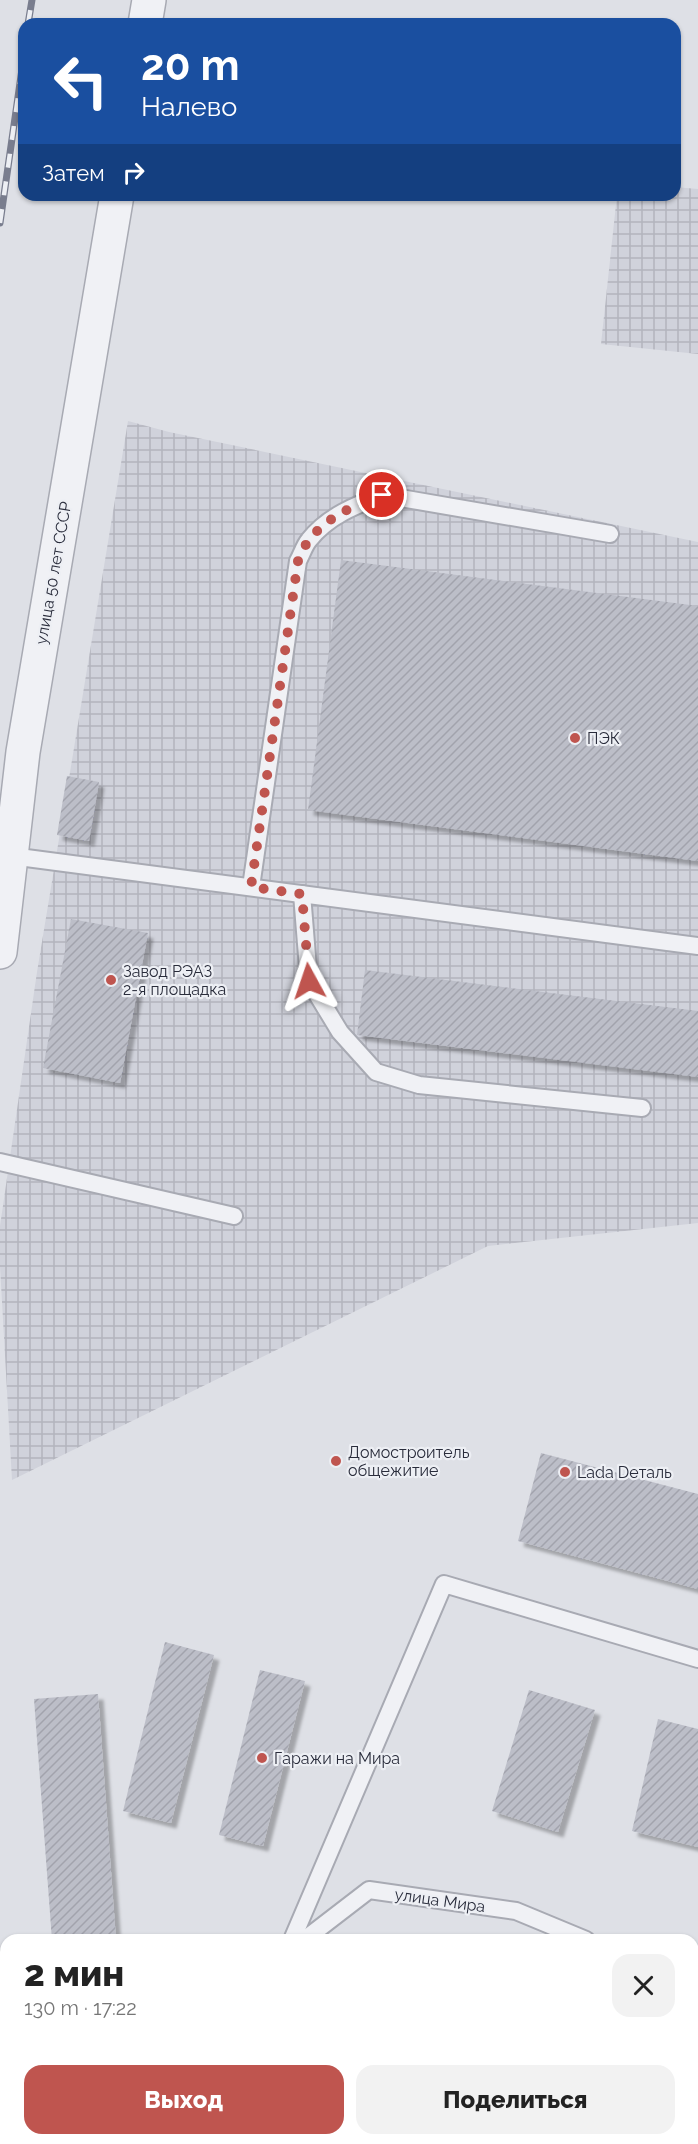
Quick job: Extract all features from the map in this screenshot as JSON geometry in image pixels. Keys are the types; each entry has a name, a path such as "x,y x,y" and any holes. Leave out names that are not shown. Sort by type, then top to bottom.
{"street":[{"path":"146,18 149,0"},
{"name":"улица 50 лет СССР","path":"0,952 25,740 116,201"}],"lane":[{"path":"251,887 298,561 308,541 328,522 354,505 382,495 610,534"},
{"path":"11,856 698,946"},
{"path":"302,894 309,981 340,1032 376,1072 419,1085 642,1108"},
{"path":"0,1162 234,1216"},
{"path":"295,1934 444,1584 698,1659"},
{"name":"улица Мира","path":"312,1934 369,1890 516,1911 572,1934"}],"shaded area":[{"path":"681,188 698,189 698,354 601,344 616,201 681,201"},
{"path":"128,421 169,432 698,542 698,1223 488,1246 12,1480 0,1266 0,1226 37,972"}],"building":[{"path":"341,560 698,606 698,861 308,810"},
{"path":"67,776 99,782 89,841 57,835"},
{"path":"71,919 148,933 120,1083 43,1068"},
{"path":"365,970 698,1011 698,1077 357,1035"},
{"path":"541,1453 698,1494 698,1589 518,1541"},
{"path":"165,1642 214,1655 171,1823 123,1811"},
{"name":"Гаражи на Мира","path":"260,1670 305,1681 263,1846 219,1835"},
{"path":"529,1690 595,1710 558,1832 492,1811"},
{"path":"98,1694 116,1934 52,1934 34,1699"},
{"path":"658,1719 698,1729 698,1847 632,1831"}],"railway":[{"path":"29,18 32,0"},
{"path":"0,223 18,97"}],"place":[{"name":"ПЭК","path":"575,738"},
{"name":"Завод РЭАЗ 2-я площадка","path":"111,980"},
{"name":"Домостроитель общежитие","path":"336,1461"},
{"name":"Lada Dеталь","path":"565,1472"},
{"name":"Гаражи на Мира","path":"262,1758"}],"route":[{"path":"309,981 302,894 251,887 298,561 308,541 328,522 354,505 382,495"}]}
